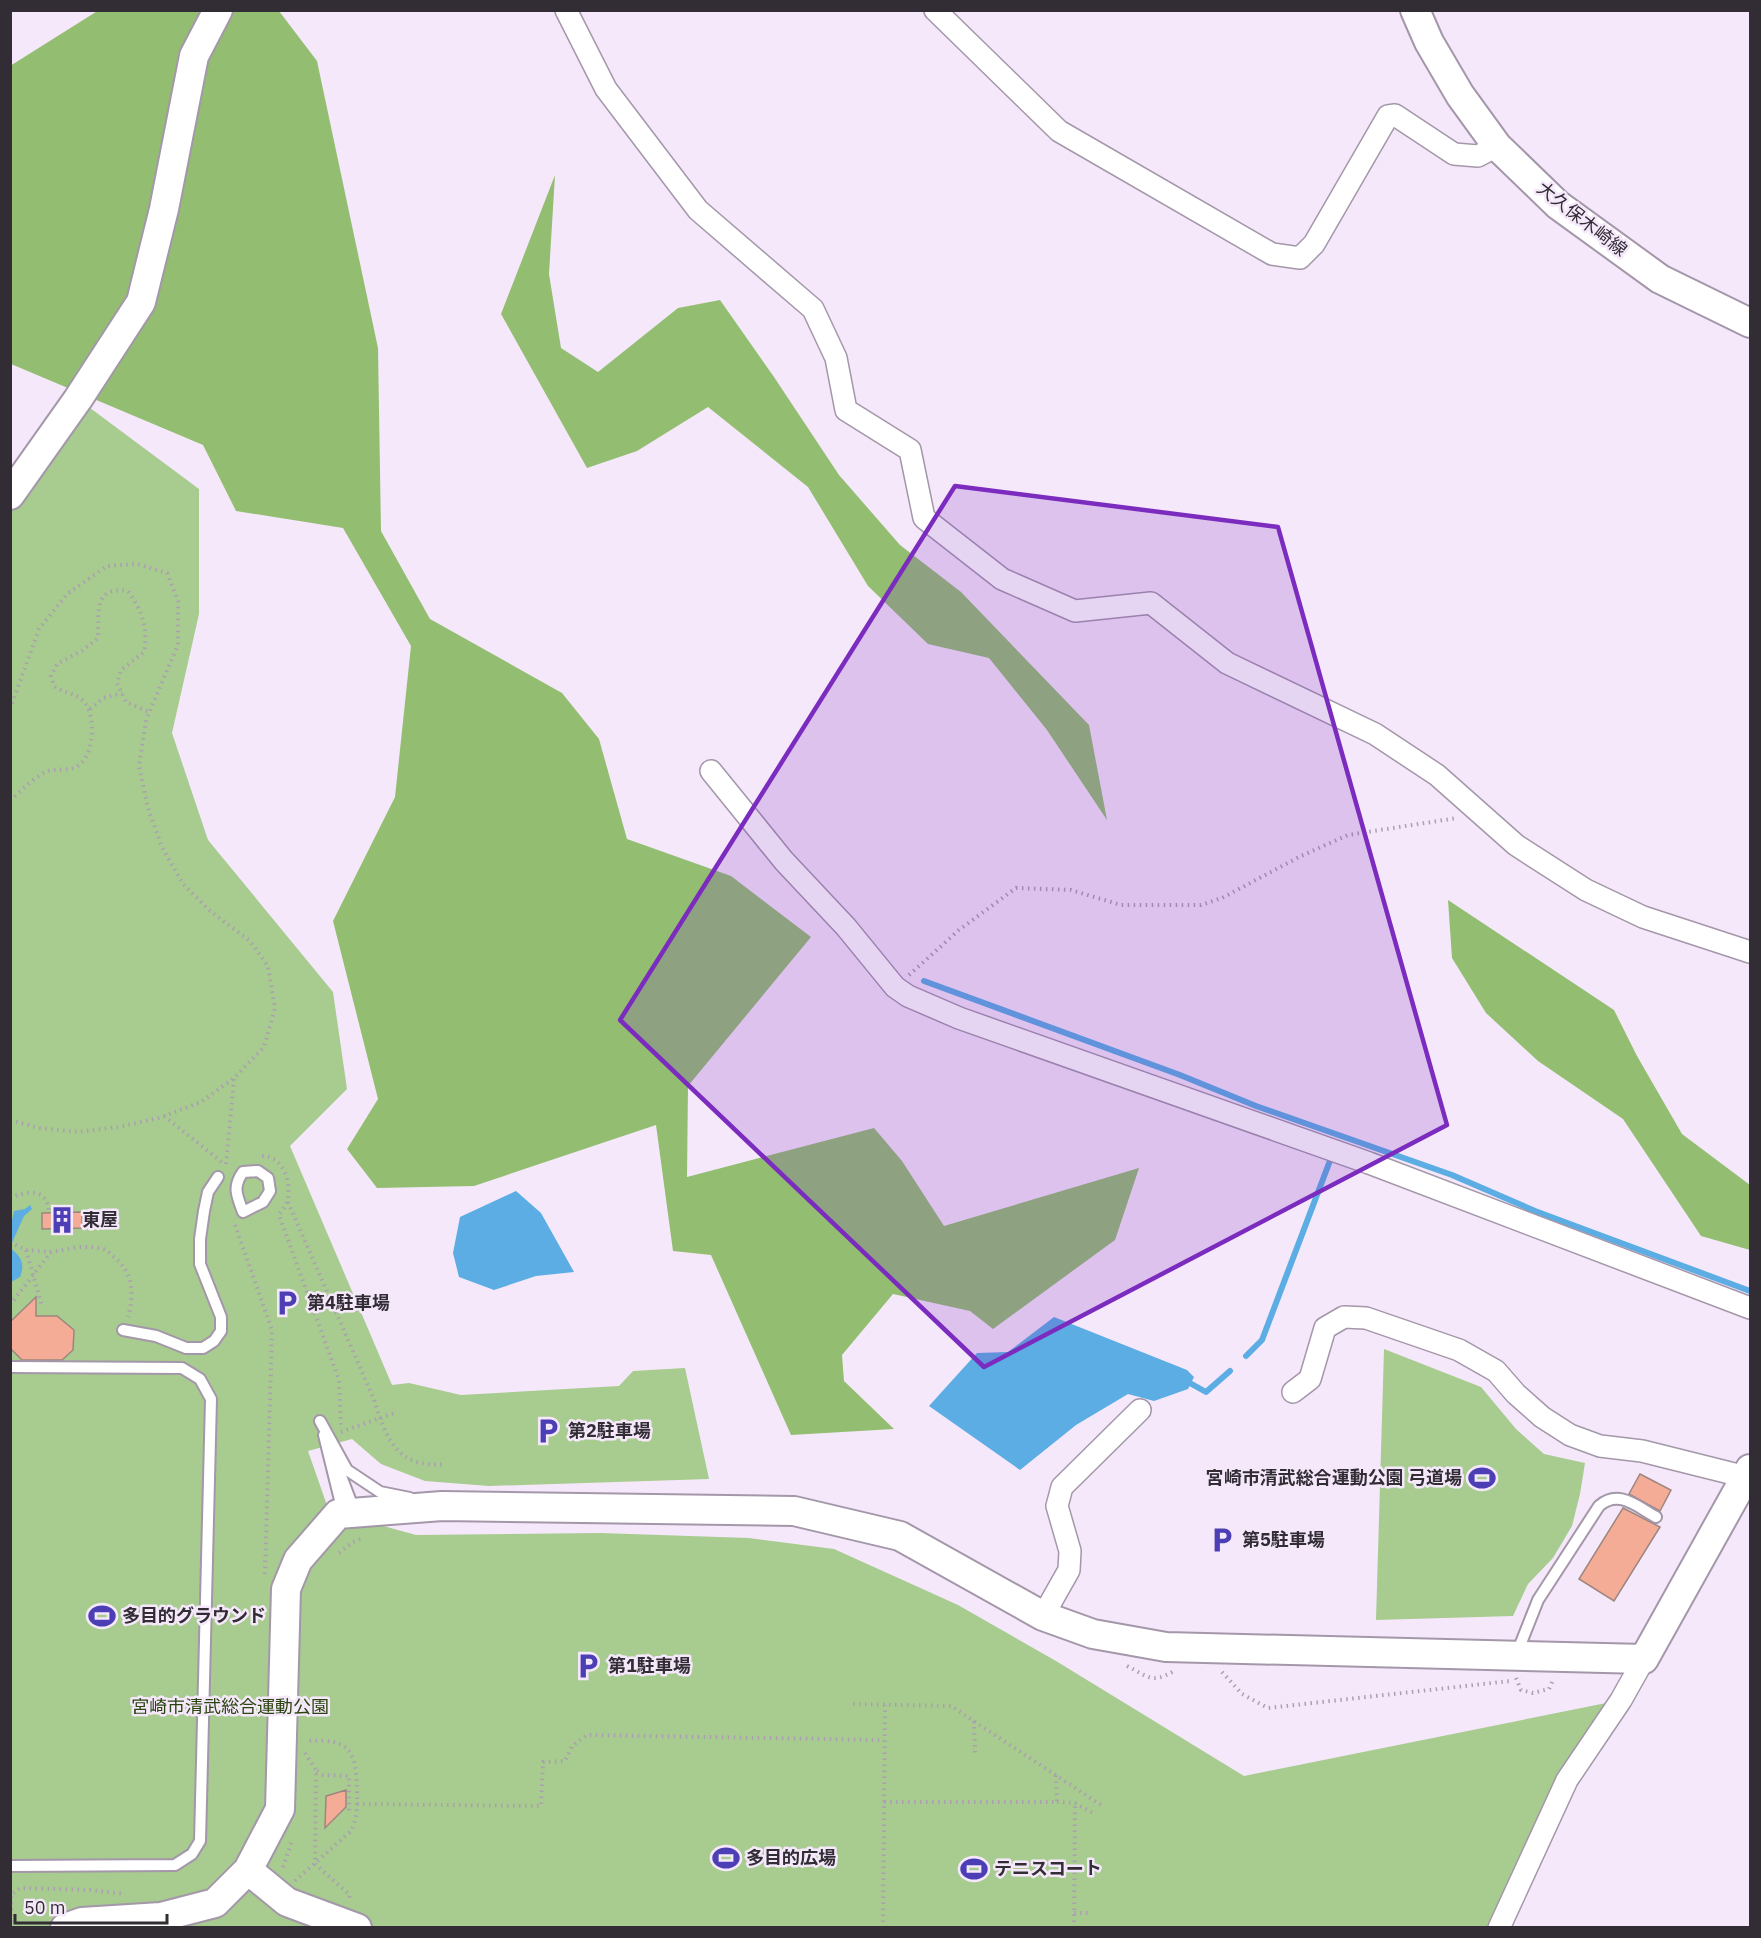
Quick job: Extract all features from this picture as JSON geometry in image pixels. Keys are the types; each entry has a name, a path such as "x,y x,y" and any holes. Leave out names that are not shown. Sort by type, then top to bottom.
{"street":[{"path":"10,495 78,399 141,302 164,209 194,56 218,10"},
{"path":"566,10 606,89 698,210 813,309 836,357 846,410 910,450 924,518 1002,579 1075,610 1151,603 1227,663 1375,734 1437,775 1516,845 1586,890 1643,916 1750,952"},
{"path":"935,10 1059,131 1272,254 1300,258 1314,244 1388,116 1395,115 1454,154 1478,156 1497,146"},
{"name":"大久保木崎線","path":"1415,10 1429,42 1461,95 1497,146 1558,205 1660,279 1750,323"},
{"path":"711,771 784,861 846,927 895,987 908,996 959,1018 1369,1163 1750,1308"},
{"path":"1293,1392 1310,1379 1325,1328 1344,1317 1365,1318 1459,1350 1496,1371 1516,1394 1542,1417 1570,1435 1600,1446 1642,1451 1748,1473 1621,1700 1567,1780 1499,1928"},
{"path":"1043,1616 1069,1570 1070,1551 1057,1506 1062,1487 1140,1410"},
{"path":"74,1925 133,1923 215,1903 248,1870 280,1809 286,1588 298,1560 354,1521 442,1506 794,1511 900,1536 1043,1616 1093,1634 1166,1647 1516,1669 1644,1659"},
{"path":"248,1870 287,1902 357,1928"}],"lane":[{"path":"123,1330 156,1336 186,1348 203,1348 214,1341 221,1331 221,1317 200,1264 200,1239 204,1211 208,1192 218,1177"},
{"path":"10,1367 182,1368 200,1379 211,1399 200,1841 192,1854 175,1865 10,1866"},
{"path":"320,1421 347,1470 380,1492 442,1506"},
{"path":"320,1421 340,1500 354,1521"},
{"path":"320,1421 354,1521"},
{"path":"1516,1669 1538,1600 1599,1506 1608,1498 1623,1498 1656,1517"}],"path":[{"path":"10,709 39,629 67,594 106,566 136,564 167,573 178,601 178,645 146,720 139,766 148,808 162,847 183,884 210,911 250,941 268,966 275,1008 264,1047 234,1078 201,1102 164,1116 118,1127 79,1132 39,1128 10,1120"},
{"path":"10,801 51,770 66,770 80,765 87,754 93,728 90,709 81,698 54,686 51,676 57,663 83,650 98,638 99,603 105,593 115,589 128,591 136,603 147,638 144,652 121,670 117,683 126,702 149,712"},
{"path":"90,709 102,698 122,693"},
{"path":"895,987 959,930 1016,888 1071,890 1122,905 1201,905 1222,898 1301,856 1348,836 1481,814"},
{"path":"218,1177 226,1165 234,1078"},
{"path":"164,1116 226,1165"},
{"path":"258,1156 269,1156 282,1167 289,1182 288,1201 374,1397 384,1429 396,1450 412,1461 429,1466 446,1464"},
{"path":"226,1165 236,1161"},
{"path":"10,1198 20,1193 33,1192 44,1196 49,1204 49,1213"},
{"path":"288,1201 279,1215 339,1380 341,1432 397,1412"},
{"path":"233,1221 272,1330"},
{"path":"10,1242 26,1250 51,1252 80,1247 105,1249 120,1262 130,1279 132,1300 123,1330"},
{"path":"26,1250 42,1306"},
{"path":"10,1305 51,1252"},
{"path":"338,1553 353,1542 354,1521"},
{"path":"1124,1664 1152,1679 1161,1679 1184,1668"},
{"path":"1221,1671 1242,1694 1268,1708 1516,1669 1521,1690 1533,1693 1549,1689 1555,1677"},
{"path":"1212,1670 1232,1672"},
{"path":"853,1704 951,1706 1101,1805"},
{"path":"883,1928 885,1705"},
{"path":"974,1721 975,1753"},
{"path":"357,1804 541,1806 543,1762 565,1761 572,1746 587,1735 884,1740"},
{"path":"303,1759 303,1745 308,1741 333,1740 345,1747 353,1756 357,1767 356,1822 350,1832 296,1880 305,1886"},
{"path":"303,1749 316,1770 323,1775 349,1776 349,1812"},
{"path":"315,1864 316,1770"},
{"path":"1056,1775 1057,1802"},
{"path":"884,1802 1057,1802 1075,1803 1093,1813"},
{"path":"1074,1928 1075,1803"},
{"path":"282,1872 283,1862 294,1836"},
{"path":"315,1864 350,1894 351,1898 346,1900"},
{"path":"74,1925 76,1865"},
{"path":"1074,1913 1090,1913"}],"highlighted area":[{"path":"955,486 1278,527 1447,1125 984,1367 620,1020"}],"green space":[{"path":"99,10 279,11 317,61 378,348 381,531 430,619 562,693 599,739 627,839 731,876 811,937 688,1086 687,1177 874,1128 902,1161 944,1226 1139,1168 1115,1240 993,1329 970,1311 893,1294 842,1355 844,1381 894,1429 791,1435 711,1255 673,1251 656,1125 474,1186 377,1188 347,1149 378,1099 333,921 395,797 411,646 343,528 236,511 203,445 11,364 10,66"},
{"path":"555,175 549,274 561,348 598,372 678,308 720,300 839,475 900,545 961,592 1089,725 1107,820 1047,730 989,658 928,644 868,586 808,487 708,407 637,451 587,468 501,314"},
{"name":"宮崎市清武総合運動公園","path":"78,399 199,489 199,614 172,733 208,840 333,992 347,1089 290,1146 392,1385 409,1383 461,1395 619,1386 633,1371 685,1368 709,1479 489,1486 425,1481 381,1464 352,1439 308,1451 329,1511 416,1535 600,1533 749,1538 834,1549 958,1605 1056,1661 1244,1776 1621,1700 1499,1927 11,1928 10,495"},
{"path":"1448,900 1614,1010 1637,1056 1682,1134 1750,1185 1750,1250 1701,1236 1623,1119 1538,1061 1486,1013 1452,958"},
{"name":"宮崎市清武総合運動公園 弓道場","path":"1384,1349 1481,1387 1516,1429 1544,1454 1585,1463 1572,1526 1553,1558 1528,1584 1513,1616 1376,1620"}],"water":[{"path":"516,1191 541,1213 574,1272 536,1276 494,1290 459,1277 453,1253 460,1217"},
{"path":"30,1205 32,1209 24,1216 11,1245 14,1211 25,1209"},
{"path":"10,1248 20,1258 22,1264 20,1277 11,1282"},
{"path":"1054,1317 1187,1370 1194,1377 1188,1389 1154,1401 1128,1394 1076,1425 1020,1470 929,1406 977,1353 1008,1352"}],"building":[{"name":"東屋","path":"82,1212 82,1228 42,1229 42,1213"},
{"path":"36,1297 36,1316 57,1316 74,1330 73,1350 62,1360 22,1360 10,1348 10,1322"},
{"path":"1640,1474 1671,1490 1660,1511 1629,1494"},
{"path":"1623,1508 1660,1527 1614,1601 1579,1579"},
{"path":"346,1790 346,1807 325,1828 326,1796"}],"waterway":[{"path":"924,981 1180,1075 1256,1106 1452,1175 1535,1211 1750,1291"},
{"path":"1246,1356 1262,1340 1331,1158"},
{"path":"1188,1382 1206,1392 1230,1371"}],"place":[{"name":"東屋","path":"62,1220"},
{"name":"第4駐車場","path":"287,1303"},
{"name":"第2駐車場","path":"548,1431"},
{"name":"宮崎市清武総合運動公園 弓道場","path":"1482,1478"},
{"name":"第5駐車場","path":"1222,1540"},
{"name":"多目的グラウンド","path":"102,1616"},
{"name":"第1駐車場","path":"588,1666"},
{"name":"多目的広場","path":"726,1858"},
{"name":"テニスコート","path":"974,1869"}]}
